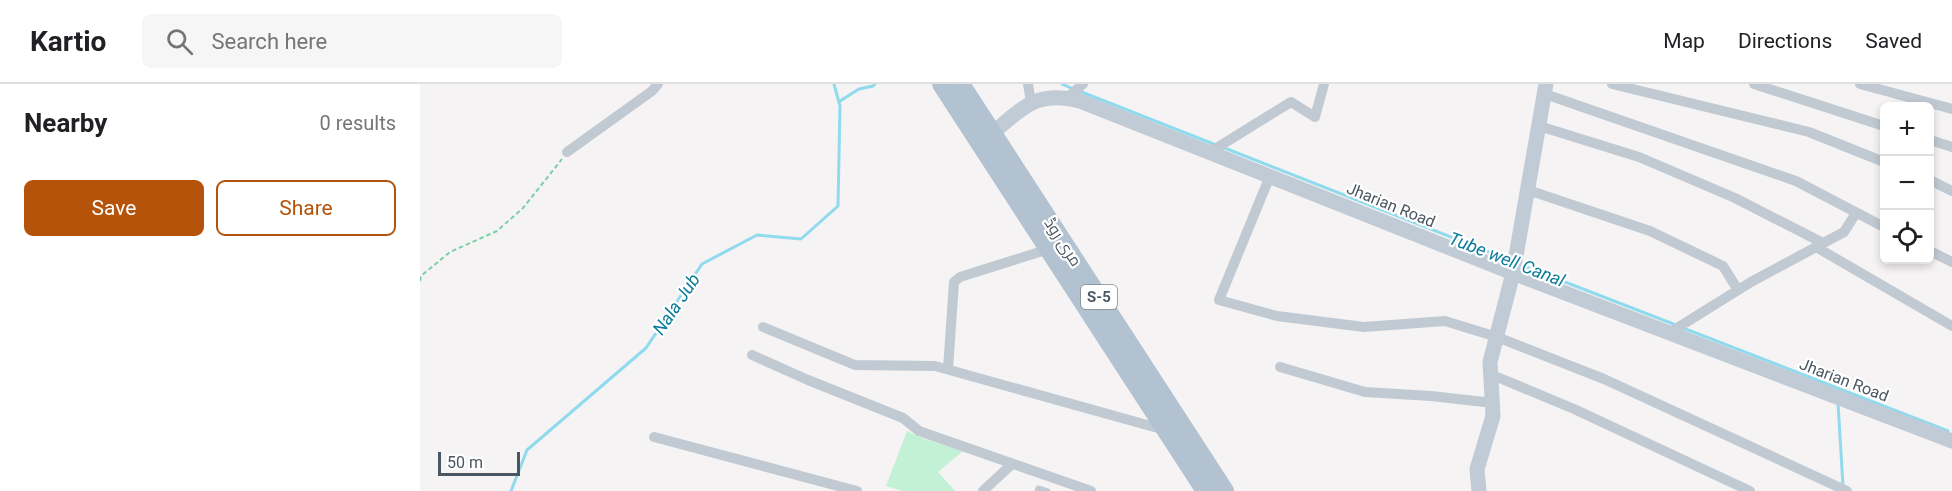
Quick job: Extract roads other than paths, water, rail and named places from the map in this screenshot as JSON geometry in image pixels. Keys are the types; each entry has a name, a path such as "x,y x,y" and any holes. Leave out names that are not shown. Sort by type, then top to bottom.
{"main road":[{"name":"مری روڈ","path":"941,84 992,133 1166,430 1205,491"},
{"name":"مری روڈ","path":"961,84 967,109 1049,249 1087,293 1225,491"},
{"path":"1479,491 1477,469 1491,425 1493,403 1490,362 1513,273 1546,89"},
{"name":"Jharian Road","path":"1031,102 1043,98 1067,98 1080,101 1513,273 1952,441"},
{"path":"992,133 1031,102"}],"street":[{"path":"567,152 652,91 658,84"},
{"path":"1028,84 1031,102"},
{"path":"1067,98 1083,84"},
{"path":"1210,152 1291,102 1315,117 1324,84"},
{"path":"1612,84 1809,132 1880,160"},
{"path":"1754,84 1880,125"},
{"path":"1860,84 1952,110"},
{"path":"1546,89 1796,181 1880,225"},
{"path":"1539,126 1639,157 1735,198 1819,245 1952,326"},
{"path":"1934,142 1952,147"},
{"path":"1270,176 1219,300 1277,316 1364,327 1445,321 1497,337 1604,379 1847,491"},
{"path":"1934,182 1952,191"},
{"path":"1528,190 1598,212 1661,236 1723,266 1738,290"},
{"path":"1669,333 1738,290 1844,232 1856,213"},
{"path":"948,369 954,282 960,277 1049,249"},
{"path":"1934,253 1952,262"},
{"path":"763,327 855,364 934,366 1166,430"},
{"path":"752,355 903,418 919,431 1091,491"},
{"path":"1280,367 1365,392 1493,403"},
{"path":"1491,374 1574,409 1750,491"},
{"path":"654,437 857,491"},
{"path":"983,491 1012,464"}],"lane":[{"path":"1037,491 1038,488 1048,491"}],"waterway":[{"name":"Nala Jub","path":"511,491 527,450 646,348 702,264 757,235 801,239 838,206 840,106 834,84"},
{"path":"840,101 859,89 875,84"},
{"name":"Tube well Canal","path":"1062,84 1073,89"},
{"name":"Tube well Canal","path":"1079,91 1216,145"},
{"name":"Tube well Canal","path":"1222,147 1512,261"},
{"name":"Tube well Canal","path":"1521,265 1676,325"},
{"name":"Tube well Canal","path":"1683,328 1948,431"},
{"path":"1838,403 1843,486"}]}
